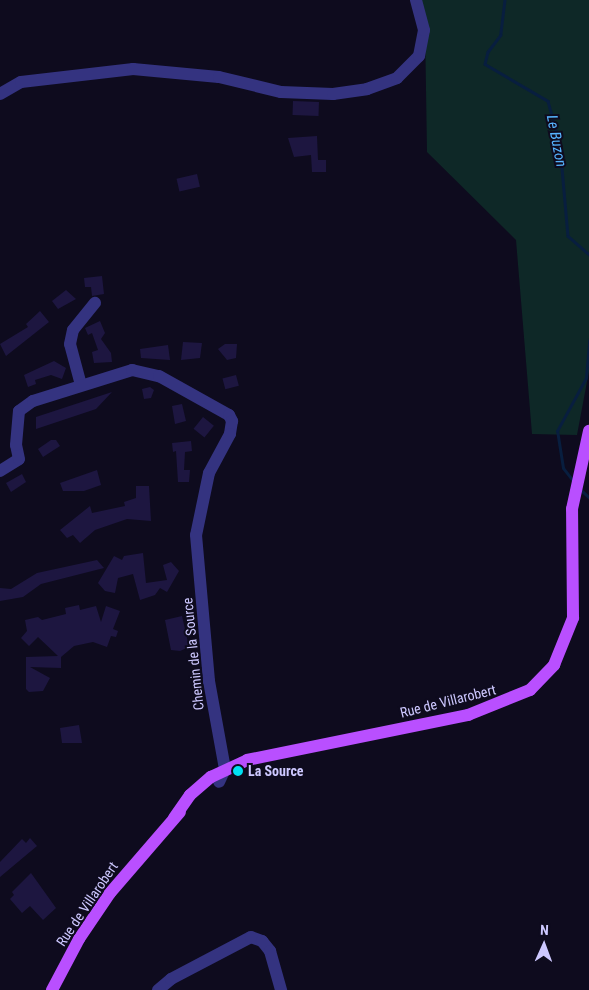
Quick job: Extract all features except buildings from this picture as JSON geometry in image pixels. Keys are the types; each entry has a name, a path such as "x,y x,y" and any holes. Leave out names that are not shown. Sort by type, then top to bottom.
{"main road":[{"name":"Rue de Villarobert","path":"52,990 79,939 110,893 174,818 190,795 225,769 256,757 468,715 530,690 554,664 573,618 571,524 589,431"},
{"name":"Rue de Villarobert","path":"174,818 219,782 248,766 305,748"}],"street":[{"path":"0,94 21,82 133,69 219,77 281,92 333,94 367,89 397,78 419,56 424,30 416,0"},
{"path":"0,471 19,459 16,444 19,411 33,401 81,385 70,344 73,330 95,303"},
{"name":"Chemin de la Source","path":"81,385 132,370 143,372 159,376 229,415 230,434 208,473 196,535 210,682 225,769"},
{"path":"219,782 225,769"},
{"path":"158,990 171,979 250,938 262,941 270,951 281,990"}],"green space":[{"path":"417,0 589,0 589,371 577,435 532,434 516,240 427,152 425,26"}],"waterway":[{"name":"Le Buzon","path":"505,0 501,35 488,52 485,64 548,101 560,145 568,236 589,254"},
{"name":"Le Buzon","path":"573,481 563,468 557,431 586,378 589,340"},
{"name":"Le Buzon","path":"580,489 589,497"}],"place":[{"name":"La Source","path":"238,771"}]}
